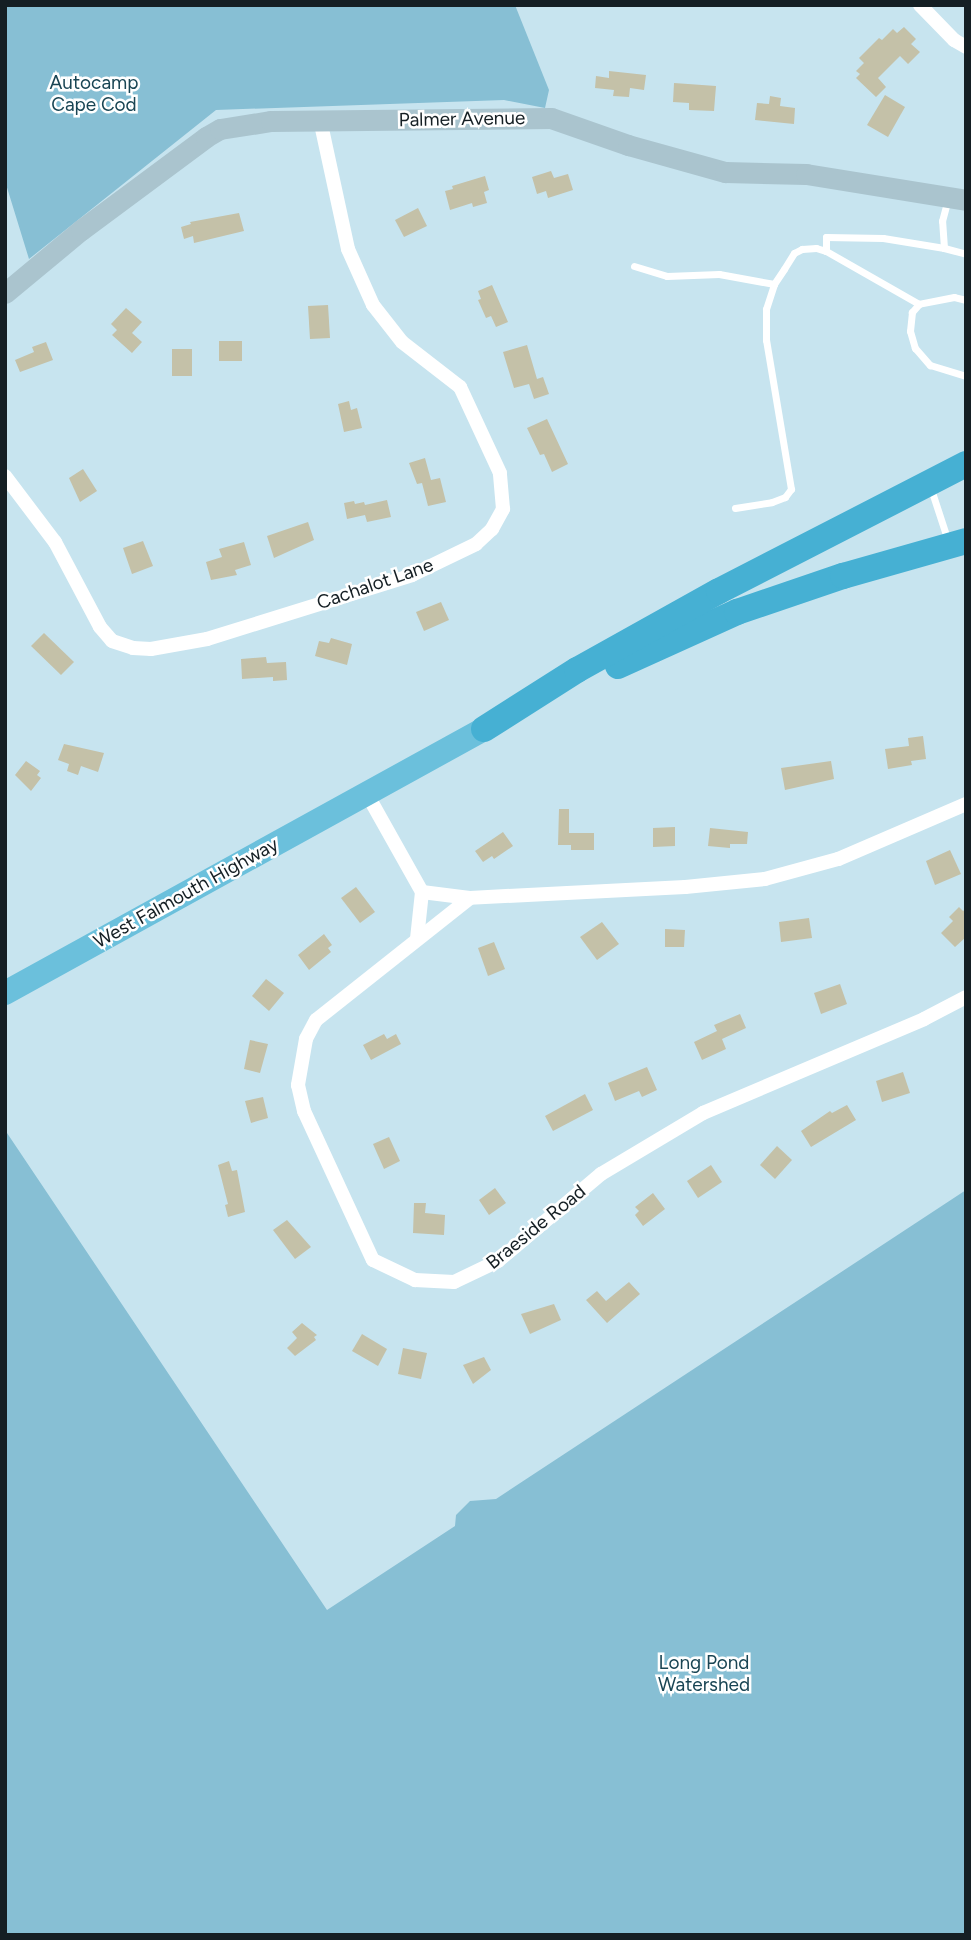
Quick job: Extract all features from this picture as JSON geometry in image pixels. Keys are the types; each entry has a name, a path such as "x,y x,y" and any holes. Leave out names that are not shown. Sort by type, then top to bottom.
{"highway":[{"path":"484,729 577,670 683,611 966,464"},
{"path":"484,729 737,612 843,576 958,543"},
{"name":"West Falmouth Highway","path":"5,993 484,729"}],"main road":[{"name":"Palmer Avenue","path":"5,293 80,230 206,137 246,123 551,118 628,145 717,170 806,174 957,199"}],"street":[{"path":"920,5 954,40 966,47"},
{"name":"Cachalot Lane","path":"5,476 55,542 100,627 112,641 133,648 150,649 207,639 412,575 476,544 492,529 503,509 500,473 460,387 402,342 373,305 348,249 320,120"},
{"path":"367,794 422,892 417,939"},
{"path":"422,892 470,898 685,887 765,879 838,859 966,804"},
{"name":"Braeside Road","path":"470,898 316,1020 306,1039 298,1085 304,1111 373,1260 399,1275 435,1282 454,1282 498,1261 601,1174 704,1113 924,1019 966,997"}],"lane":[{"path":"944,248 942,221 957,199"},
{"path":"826,251 826,237 842,235 910,241 966,254"},
{"path":"735,508 772,502 785,497 791,489 766,340 766,309 774,284 794,253 811,248 826,251 919,304"},
{"path":"634,266 667,276 719,274 774,284"},
{"path":"966,300 954,297 919,304 912,312 910,331 915,348 930,365 966,376"},
{"path":"929,482 958,543"}],"green space":[{"name":"Autocamp Cape Cod","path":"5,5 515,5 549,90 545,108 504,100 216,110 29,259 5,181"},
{"name":"Long Pond Watershed","path":"5,1130 327,1610 455,1526 456,1515 470,1501 496,1499 966,1190 966,1935 5,1935"}],"building":[{"path":"904,27 916,39 911,44 920,52 908,64 900,56 878,78 886,87 876,97 856,78 860,74 856,71 864,63 859,58 879,38 882,40 893,29 897,33"},
{"path":"609,71 646,75 644,90 630,88 629,97 613,96 614,90 595,88 596,76 609,78"},
{"path":"674,83 716,86 714,111 689,110 689,103 673,102"},
{"path":"885,95 905,107 888,137 867,125"},
{"path":"770,96 781,98 780,106 795,108 794,124 755,120 757,103 769,104"},
{"path":"551,171 554,178 568,174 573,190 548,198 546,191 537,194 532,177"},
{"path":"485,176 489,190 484,192 487,203 473,207 472,203 450,210 445,191 453,189 452,186"},
{"path":"418,208 427,226 404,237 395,220"},
{"path":"239,213 244,231 194,243 193,236 184,239 181,227 191,224 190,222"},
{"path":"492,285 508,322 496,327 491,316 486,318 478,300 481,299 478,291"},
{"path":"328,305 330,338 310,339 308,306"},
{"path":"126,308 142,322 132,333 142,342 132,353 112,335 117,330 111,324"},
{"path":"219,341 242,341 242,361 219,361"},
{"path":"46,342 53,360 20,372 15,360 34,352 32,347"},
{"path":"527,345 537,379 543,377 549,394 534,399 529,384 514,388 503,352"},
{"path":"172,349 192,349 192,376 172,376"},
{"path":"349,401 351,410 357,408 362,428 344,432 338,404"},
{"path":"547,419 568,464 552,472 527,428"},
{"path":"425,458 431,480 440,478 446,502 428,506 422,483 417,484 409,463"},
{"path":"83,469 97,491 80,502 69,478"},
{"path":"387,500 391,517 367,522 365,515 347,519 344,503 354,501 355,504 364,502 365,505"},
{"path":"308,522 314,540 274,558 267,536"},
{"path":"143,541 153,566 132,574 123,548"},
{"path":"244,542 251,565 235,570 237,575 211,580 206,562 222,557 219,549"},
{"path":"441,602 449,620 424,631 416,612"},
{"path":"44,633 74,662 61,675 31,646"},
{"path":"331,638 352,644 347,665 315,656 319,641 329,643"},
{"path":"266,657 267,663 286,662 287,680 273,681 273,677 242,679 241,659"},
{"path":"923,736 926,759 911,761 912,765 888,769 885,749 909,746 908,738"},
{"path":"64,744 104,753 98,772 81,766 78,775 67,771 69,764 58,760"},
{"path":"26,761 40,771 37,775 41,778 31,791 15,775"},
{"path":"831,761 834,779 785,790 781,768"},
{"path":"559,809 569,809 569,833 594,833 594,850 571,850 571,845 558,845"},
{"path":"675,827 675,846 653,847 653,828"},
{"path":"710,828 748,832 747,844 730,844 730,848 708,846"},
{"path":"503,832 513,846 494,859 492,856 483,862 475,851"},
{"path":"950,850 961,874 935,885 926,861"},
{"path":"356,887 375,912 360,923 341,898"},
{"path":"959,907 963,911 966,909 966,937 955,947 941,933 953,921 949,917"},
{"path":"809,918 812,938 781,942 779,922"},
{"path":"602,922 619,944 597,960 580,937"},
{"path":"665,929 685,930 684,947 665,947"},
{"path":"324,934 332,945 328,948 331,952 309,970 298,955"},
{"path":"494,942 505,969 488,976 478,948"},
{"path":"266,979 284,993 269,1011 252,996"},
{"path":"840,984 847,1004 821,1014 814,993"},
{"path":"740,1014 746,1028 722,1039 726,1049 702,1060 694,1042 717,1031 714,1025"},
{"path":"384,1034 387,1039 396,1034 401,1044 371,1060 363,1045"},
{"path":"250,1040 268,1044 260,1073 244,1069"},
{"path":"647,1067 657,1090 642,1097 639,1091 615,1101 608,1083"},
{"path":"903,1072 910,1093 882,1102 876,1081"},
{"path":"585,1094 593,1110 553,1131 545,1116"},
{"path":"263,1097 268,1118 251,1123 245,1101"},
{"path":"847,1105 856,1120 811,1147 801,1131 830,1111 832,1113"},
{"path":"389,1137 400,1161 384,1169 373,1144"},
{"path":"777,1146 792,1160 775,1179 760,1165"},
{"path":"229,1161 232,1171 237,1170 245,1212 228,1217 225,1205 228,1204 218,1165"},
{"path":"711,1165 722,1182 698,1198 687,1181"},
{"path":"495,1188 506,1203 489,1215 479,1200"},
{"path":"653,1193 665,1209 643,1226 635,1215 639,1211 635,1207"},
{"path":"414,1203 426,1203 425,1213 445,1215 444,1235 413,1233"},
{"path":"287,1220 311,1247 295,1259 273,1230"},
{"path":"629,1282 640,1294 607,1323 586,1300 597,1291 606,1301"},
{"path":"554,1304 561,1320 530,1334 521,1314"},
{"path":"302,1323 317,1335 314,1337 316,1340 295,1356 287,1348 297,1338 292,1332"},
{"path":"362,1334 387,1349 378,1366 352,1351"},
{"path":"403,1348 427,1353 421,1379 398,1374"},
{"path":"484,1357 491,1370 473,1384 463,1365"}]}
